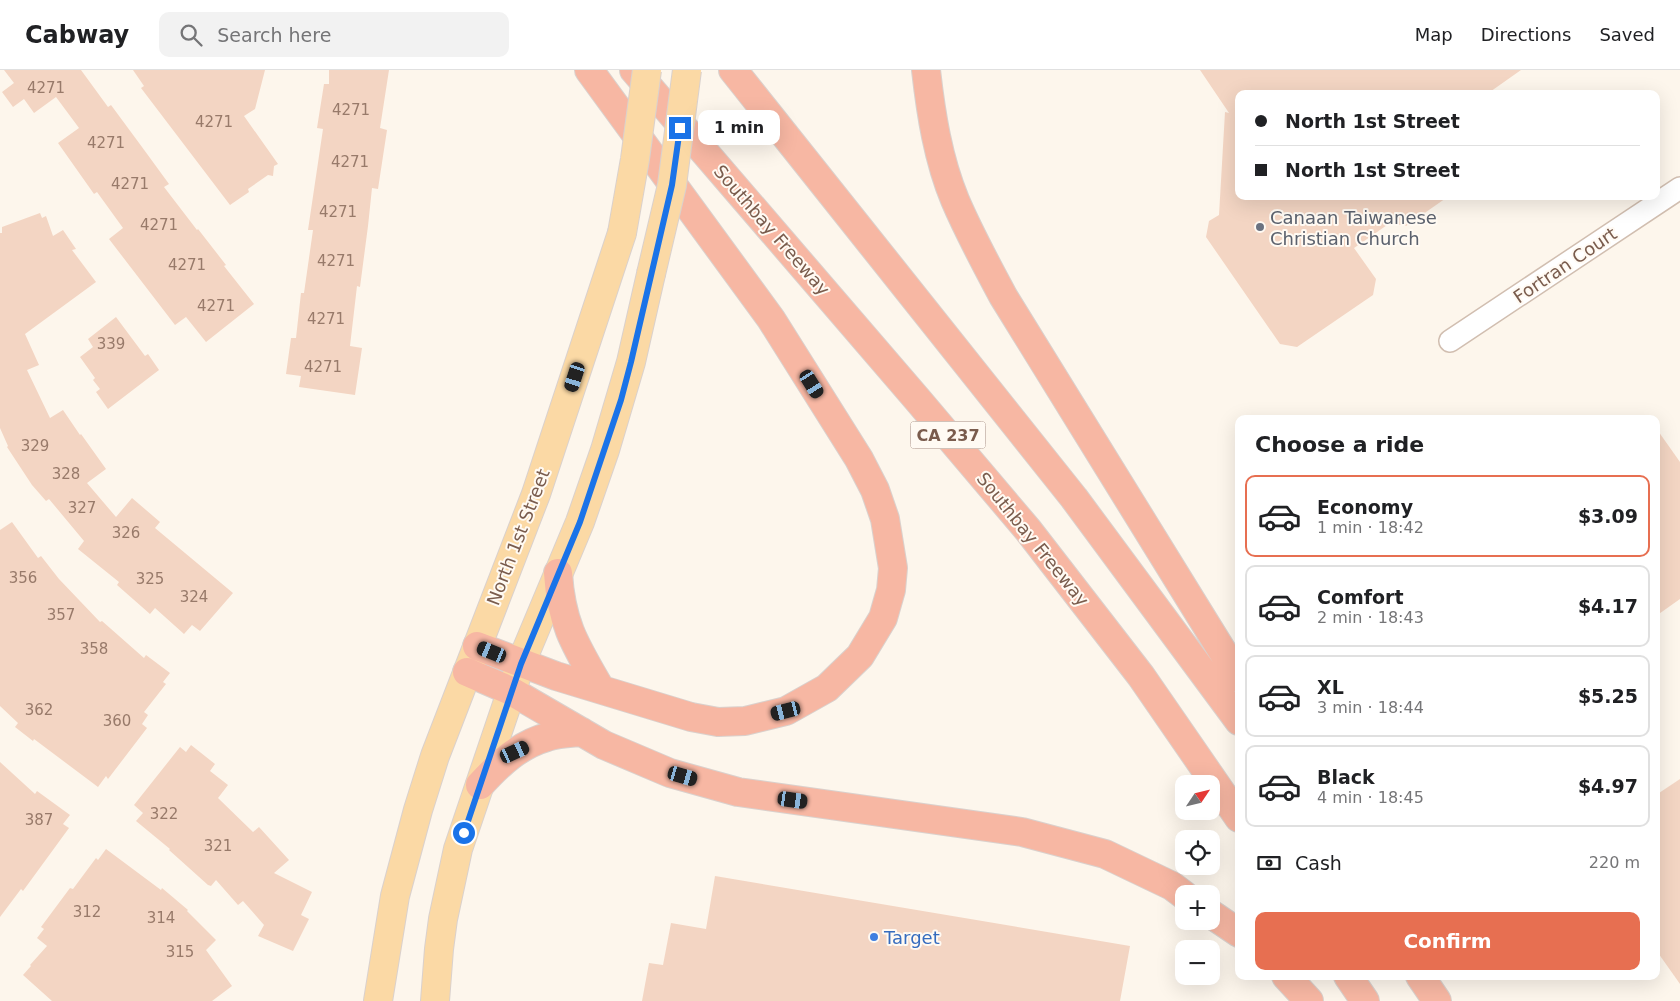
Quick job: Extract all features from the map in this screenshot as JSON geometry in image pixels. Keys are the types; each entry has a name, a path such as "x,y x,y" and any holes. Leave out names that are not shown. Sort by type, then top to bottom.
{"highway":[{"path":"477,646 556,676 691,717 718,722 745,721 786,711 827,688 860,656 883,618 890,590 893,568 885,519 875,490 859,459 771,319 589,70"},
{"name":"Southbay Freeway","path":"634,70 917,398 1028,530 1141,676 1235,812"},
{"name":"CA 237","path":"733,70 1068,490 1235,716"},
{"path":"926,70 931,113 939,147 955,198 977,247 1003,296 1235,672"},
{"path":"558,573 559,594 568,629 600,688"},
{"path":"467,672 511,692 604,745 670,773 738,792 1022,832 1105,854 1175,888"},
{"path":"480,784 498,765 515,752 547,736 582,732"},
{"path":"1220,920 1235,930"},
{"path":"1290,980 1309,1001"},
{"path":"1351,980 1365,1001"},
{"path":"1423,980 1437,1001"}],"main road":[{"name":"North 1st Street","path":"378,1001 395,896 418,810 435,756 536,494 622,233 635,160 647,70"},
{"path":"435,1001 443,919 458,849 521,664 580,522 621,400 672,185 687,70"}],"street":[{"name":"Fortran Court","path":"1450,341 1680,188"}],"building":[{"path":"4,70 81,70 108,107 111,105 169,184 164,187 226,265 224,266 254,304 206,342 186,317 175,325 109,239 123,228 97,192 94,194 58,143 79,128 56,97 34,113 24,99 13,107 2,92 14,83"},
{"path":"133,70 265,70 255,109 244,116 278,164 274,166 273,176 268,175 248,189 249,192 230,205 141,88 144,86"},
{"path":"329,70 389,70 380,128 387,130 378,189 372,188 360,287 357,286 350,346 362,348 355,395 299,387 301,376 286,374 291,338 296,338 301,293 304,293 313,230 308,230 323,129 317,128 324,84 329,84"},
{"path":"1200,70 1521,70 1493,90 1235,90 1235,200 1443,200 1406,226 1390,223 1354,248 1376,279 1373,295 1297,347 1280,344 1206,237 1209,221 1219,215 1225,112 1229,113"},
{"path":"40,213 42,218 46,216 53,236 63,230 76,249 72,250 96,282 25,334 39,365 27,370 50,418 63,410 106,469 87,483 116,517 132,498 160,522 155,528 233,593 200,631 192,625 184,634 155,608 150,614 117,585 119,582 78,549 84,541 49,499 46,501 32,485 7,447 0,428 0,233 2,233 2,227"},
{"path":"116,317 145,356 148,354 159,370 108,409 96,392 100,389 93,380 95,378 80,357 93,347 88,339"},
{"path":"1660,434 1680,462 1680,599 1660,613"},
{"path":"12,522 38,558 41,556 59,579 100,622 102,621 144,658 146,655 170,673 163,682 166,684 144,712 148,715 142,724 147,728 108,779 106,776 98,787 15,727 18,723 0,706 0,530"},
{"path":"191,745 215,764 210,771 228,785 218,798 253,832 259,827 289,860 274,873 312,892 301,915 309,919 293,951 258,936 264,925 243,901 238,905 216,880 211,886 208,885 170,849 136,821 143,813 134,805 180,747 186,752"},
{"path":"0,762 35,794 37,791 70,815 63,824 69,828 23,891 21,889 0,917"},
{"path":"1680,779 1680,984 1660,956 1660,792"},
{"path":"106,849 161,890 162,888 188,910 216,940 206,950 232,986 212,1001 52,1001 23,975 47,946 37,938 44,929 41,927 70,888 73,889 96,858 98,860"},
{"name":"Target","path":"715,876 1130,946 1120,1001 642,1001 649,963 663,965 671,923 706,929"}],"place":[{"name":"Canaan Taiwanese Christian Church","path":"1260,227"},
{"name":"Target","path":"874,937"}],"route":[{"path":"464,833 521,664 580,522 621,400 672,185 680,128"}]}
